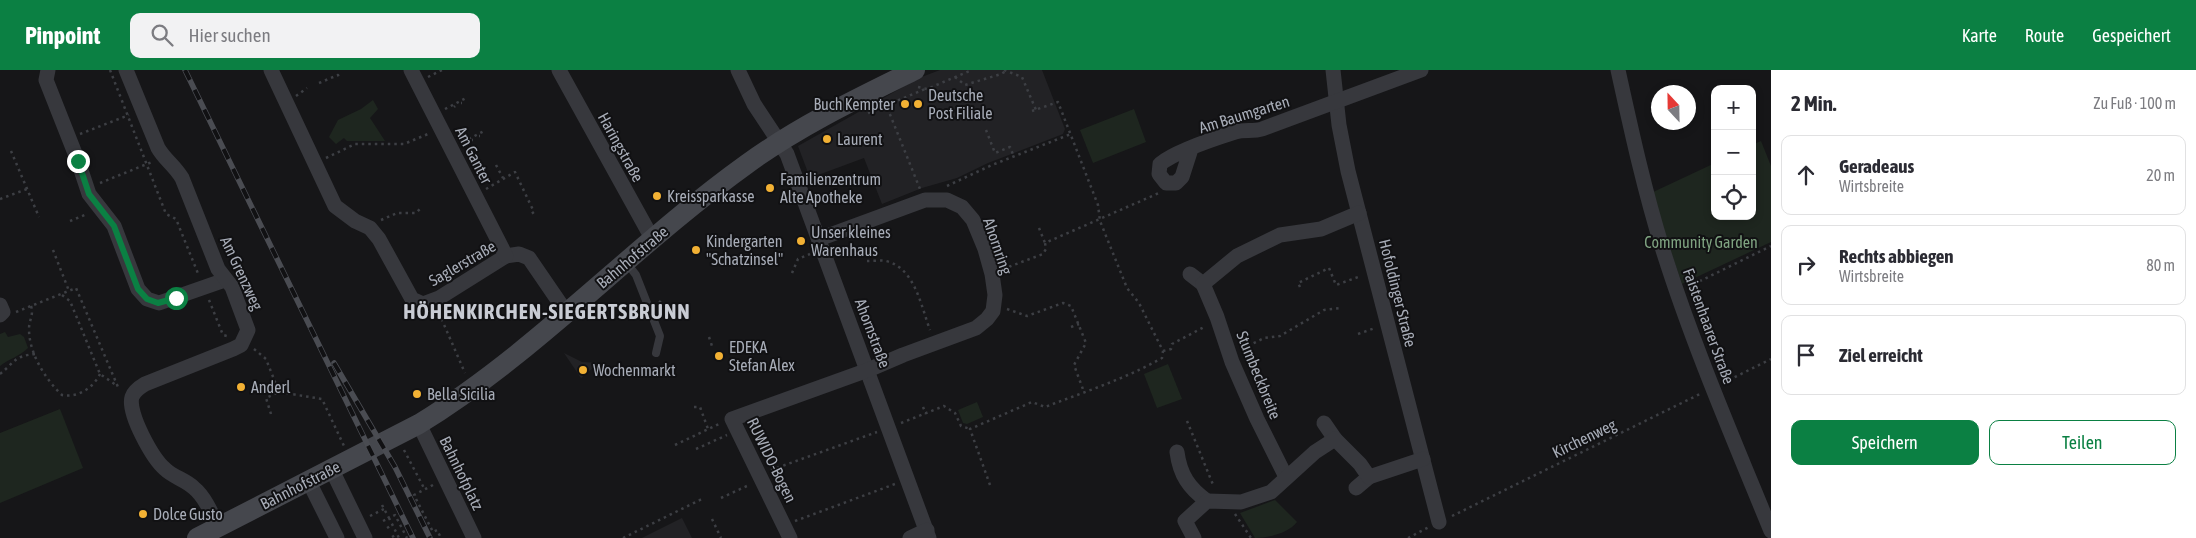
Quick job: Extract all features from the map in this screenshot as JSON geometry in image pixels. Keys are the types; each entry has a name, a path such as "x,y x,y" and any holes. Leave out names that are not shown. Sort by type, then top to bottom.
{"street":[{"path":"48,70 46,80 70,138 89,194 114,226 138,289 147,299 158,303 225,280"},
{"name":"Am Grenzweg","path":"126,70 164,157 174,164 182,178 218,269 232,287 246,320 248,330 244,340"},
{"name":"Saglerstraße","path":"271,70 335,206 355,221 370,228 379,239 412,299 423,304 434,300 506,256 519,254 529,258 566,312"},
{"name":"Am Ganter","path":"411,70 506,256"},
{"name":"Haringstraße","path":"558,70 653,240"},
{"name":"Ahornstraße","path":"738,70 754,104 787,154 928,534"},
{"name":"Bahnhofstraße","path":"197,538 330,468 419,424 439,411 508,360 713,190 779,142 883,96 915,70"},
{"name":"Hofoldinger Straße","path":"1333,70 1336,102 1345,152 1359,213 1439,522"},
{"name":"Am Baumgarten","path":"1166,183 1159,174 1160,164 1166,159 1236,132 1262,130 1421,70"},
{"name":"Faistenhaarer Straße","path":"1618,70 1644,184 1662,248 1713,388 1771,531"},
{"name":"Ahornring","path":"821,245 925,200 940,199 962,207 973,220 992,274 995,305"},
{"path":"1190,274 1203,284 1237,256 1274,238 1321,229 1359,213"},
{"name":"Stumbeckbreite","path":"1203,284 1230,356 1257,419 1286,477"},
{"path":"868,370 976,328 987,319 995,305"},
{"path":"218,527 208,506 194,488 166,470 156,459 132,410 131,398 137,389 145,384 234,350 244,340"},
{"name":"RUWIDO-Bogen","path":"787,532 734,425 868,370"},
{"path":"1324,423 1335,439 1360,464 1369,477"},
{"name":"Bahnhofplatz","path":"419,424 474,538"},
{"path":"1177,452 1179,465 1192,490 1220,502 1246,501 1272,492 1315,452 1335,439"},
{"path":"1356,488 1369,477 1423,459"},
{"path":"330,468 365,538"},
{"path":"308,480 338,538"},
{"path":"1194,538 1185,521 1220,502"},
{"path":"910,538 928,534"}],"lane":[{"path":"626,262 636,275 660,336 656,353"}],"path":[{"path":"110,70 166,214 176,219 223,335"},
{"path":"867,113 883,96 928,88 972,70"},
{"path":"955,78 967,86 1001,74 1005,70 1017,72 1022,77 1036,110"},
{"path":"319,83 338,75 339,78"},
{"path":"300,94 307,88"},
{"path":"883,96 925,200"},
{"path":"434,114 462,102 468,97"},
{"path":"721,498 760,477 944,406 955,412 961,426 970,429 1032,402 1046,408 1148,366 1162,358 1164,352 1139,303 1127,288 1100,221 1098,206 1058,102 1032,111"},
{"path":"70,138 142,110"},
{"path":"315,163 356,144 404,144 441,128"},
{"path":"451,148 480,136 486,130"},
{"path":"986,130 995,153 1010,147 1014,157"},
{"path":"943,187 1071,134"},
{"path":"11,151 38,218"},
{"path":"100,183 164,157"},
{"path":"496,164 503,178"},
{"path":"475,195 515,172 528,205 534,212 531,214"},
{"path":"514,182 519,179"},
{"path":"1045,243 1100,221 1108,215 1159,194 1166,183"},
{"path":"0,199 27,188"},
{"path":"370,228 378,221 397,213 416,213 421,208"},
{"path":"70,221 99,209"},
{"path":"992,274 1043,254 1046,249 1039,228"},
{"path":"792,273 798,258 821,245"},
{"path":"1678,292 1771,246"},
{"path":"53,250 70,291"},
{"path":"867,261 886,261 902,268 910,278 935,343"},
{"path":"1300,288 1298,283 1329,268 1336,285 1374,272"},
{"path":"1,311 14,313 76,288 118,387"},
{"path":"62,295 70,301 100,374 131,398"},
{"path":"434,300 465,373"},
{"path":"659,302 670,311 685,314"},
{"path":"995,305 1027,316 1063,303 1072,306 1086,343 1074,364 1084,392"},
{"path":"31,306 34,314 29,326 35,354 40,368 62,396 69,397 87,389 96,383 100,374"},
{"path":"1230,356 1264,338 1280,336 1324,310 1341,308"},
{"path":"1070,327 1079,324"},
{"path":"1164,352 1171,349 1172,344 1210,324 1216,334 1222,332"},
{"path":"1358,334 1388,324"},
{"path":"709,337 712,346"},
{"path":"244,340 266,359 279,392"},
{"path":"0,374 12,361 24,355 35,354"},
{"name":"Kirchenweg","path":"1408,538 1771,359"},
{"path":"271,414 266,398 279,392 322,399 350,459"},
{"path":"694,407 700,407 708,429"},
{"path":"923,407 926,414"},
{"path":"1187,421 1220,502 1231,509 1251,538"},
{"path":"675,445 708,429 734,425"},
{"path":"696,449 734,425"},
{"path":"970,429 990,486"},
{"path":"401,444 425,490"},
{"path":"441,538 437,530 433,532 414,495 446,479"},
{"path":"787,532 908,479"},
{"path":"416,489 418,493"},
{"path":"623,538 702,499"},
{"path":"366,508 370,516 383,507 398,536 392,537"},
{"path":"383,521 395,515 407,538"},
{"path":"712,519 721,538"},
{"path":"387,528 392,525"}],"shaded area":[{"path":"940,70 1042,70 1065,129 1063,134 988,163 957,178 922,188 882,204 864,158 810,178 798,146 919,78"},
{"name":"Wochenmarkt","path":"564,353 582,362 599,363 581,378"},
{"path":"682,518 692,538 642,538"}],"green space":[{"path":"373,100 378,109 370,118 385,141 347,141 344,138 336,144 329,137 338,120 361,109"},
{"path":"1134,109 1146,142 1093,163 1080,130"},
{"name":"Community Garden","path":"1761,141 1771,166 1771,242 1682,284 1651,193 1711,165 1711,220 1756,220 1756,143"},
{"path":"5,332 8,337 20,334 24,337 28,348 0,366 0,334"},
{"path":"1168,364 1182,399 1157,408 1144,374"},
{"path":"977,402 983,417 967,424 963,423 958,410"},
{"path":"60,409 83,468 0,503 0,433"},
{"path":"1275,500 1297,522 1289,529 1278,534 1255,538 1240,513"}],"railway":[{"path":"185,70 413,538"},
{"path":"334,363 395,467 430,538"}],"place":[{"name":"Buch Kempter","path":"905,104"},
{"name":"Deutsche Post Filiale","path":"918,104"},
{"name":"Laurent","path":"827,139"},
{"name":"Familienzentrum Alte Apotheke","path":"770,188"},
{"name":"Kreissparkasse","path":"657,196"},
{"name":"Unser kleines Warenhaus","path":"801,241"},
{"name":"Kindergarten \"Schatzinsel\"","path":"696,250"},
{"name":"EDEKA Stefan Alex","path":"719,356"},
{"name":"Wochenmarkt","path":"583,370"},
{"name":"Anderl","path":"241,387"},
{"name":"Bella Sicilia","path":"417,394"},
{"name":"Dolce Gusto","path":"143,514"}],"district":[{"name":"HÖHENKIRCHEN-SIEGERTSBRUNN","path":"547,311"}],"route":[{"path":"78,161 89,194 114,226 138,289 147,299 158,303 176,298"}]}
